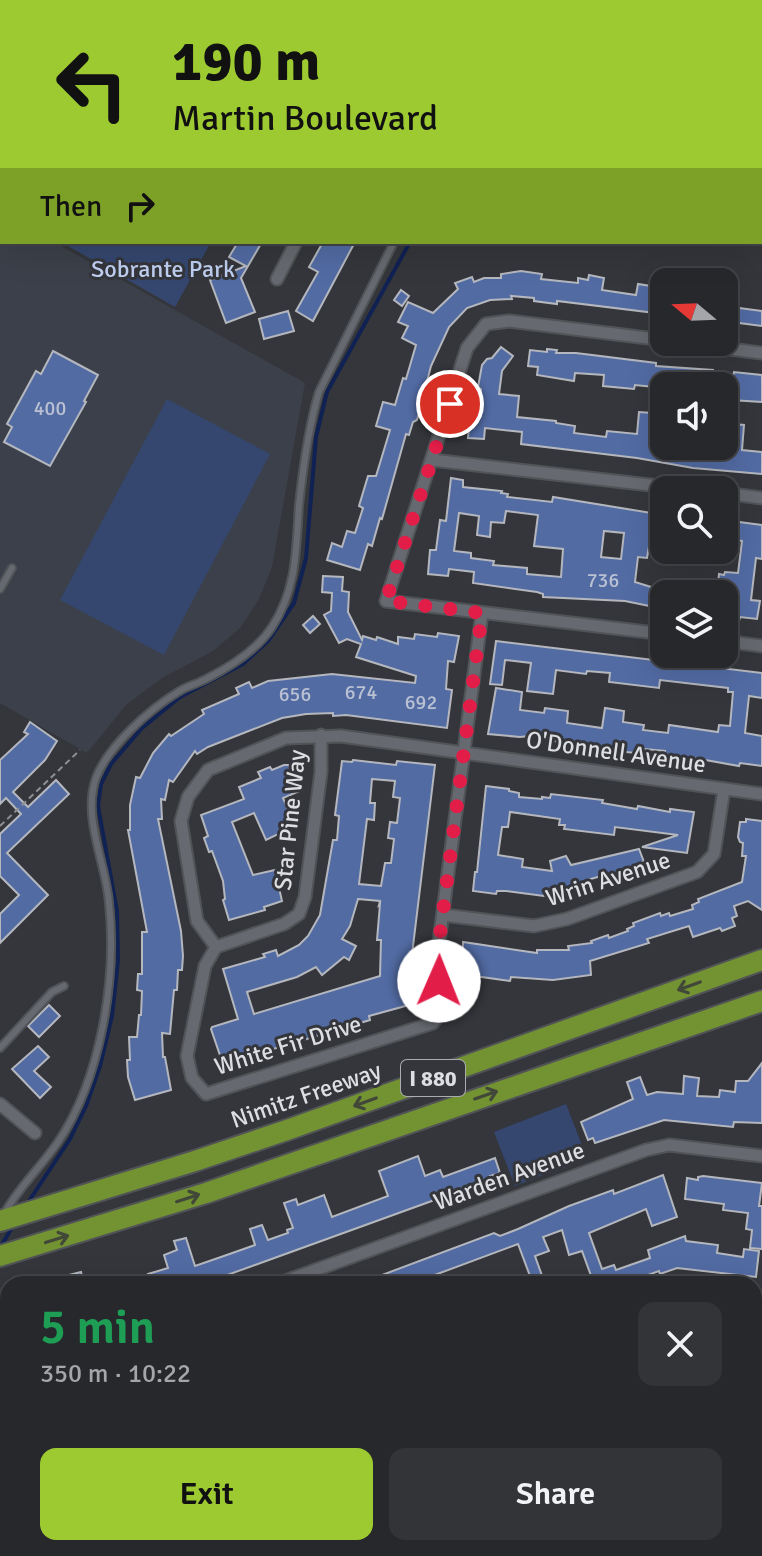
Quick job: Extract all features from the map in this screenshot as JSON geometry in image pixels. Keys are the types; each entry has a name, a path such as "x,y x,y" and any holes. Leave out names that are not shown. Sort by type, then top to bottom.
{"highway":[{"name":"Nimitz Freeway","path":"0,1221 274,1135 762,960"},
{"name":"I 880","path":"0,1256 113,1222 762,1001"}],"street":[{"path":"277,279 295,244"},
{"path":"650,338 509,321 486,324 467,348 386,601 650,632"},
{"path":"738,350 762,353"},
{"path":"432,460 650,485"},
{"path":"738,495 762,498"},
{"path":"443,915 482,613"},
{"path":"738,643 762,646"},
{"name":"Star Pine Way","path":"216,947 284,924 299,914 305,897 319,788 321,735"},
{"name":"O'Donnell Avenue","path":"216,947 197,921 181,821 188,797 208,770 286,738 341,736 762,794"},
{"name":"Wrin Avenue","path":"443,915 534,926 567,919 697,872 714,854 724,789"},
{"name":"White Fir Drive","path":"216,947 205,966 187,1056 192,1078 206,1094 433,1023 442,1008 436,965 443,915"},
{"path":"0,1104 35,1133"},
{"name":"Warden Avenue","path":"299,1276 646,1150 680,1145 762,1156"}],"lane":[{"path":"0,1221 74,1116 98,1043 107,995 111,947 109,902 92,814 92,795 97,776 126,735 151,711 252,650 271,629 284,605 295,569 300,503 319,392 393,244"},
{"path":"0,589 12,568"},
{"path":"0,1048 52,992 64,986"}],"path":[{"path":"0,826 80,750"}],"shaded area":[{"path":"0,244 58,244 305,383 272,567 259,599 240,628 213,651 162,678 126,705 87,753 0,703"}],"green space":[{"name":"Sobrante Park","path":"65,244 210,244 175,307"},
{"path":"167,399 270,454 164,655 60,600"},
{"path":"566,1104 587,1158 515,1186 494,1132"}],"building":[{"path":"237,244 261,244 241,278 255,312 226,323 210,280 246,266 229,257"},
{"path":"322,244 354,244 313,321 296,311 318,272 309,267"},
{"path":"521,271 542,274 541,279 578,283 578,278 588,280 589,275 604,278 602,290 636,295 638,284 650,286 650,312 557,301 557,304 511,296 512,299 490,300 467,308 449,327 431,366 417,420 413,422 409,435 406,434 382,519 372,546 368,544 360,570 327,560 332,543 342,547 347,531 355,533 368,476 376,476 390,430 376,426 383,402 395,405 416,345 402,338 408,326 398,322 408,302 433,313 458,289 455,283 472,277 474,282 484,278 501,278 501,274"},
{"path":"401,290 409,296 402,306 394,300"},
{"path":"738,308 762,311 762,326 738,323"},
{"path":"288,311 294,331 264,339 259,319"},
{"path":"501,347 513,356 502,371 499,394 519,396 517,417 556,421 575,426 574,433 606,437 607,431 637,434 639,412 650,413 650,460 738,460 738,424 744,425 742,450 762,452 762,474 693,468 521,444 522,432 485,428 484,439 468,438 470,413 478,414 482,365"},
{"path":"547,349 557,350 556,353 576,353 713,372 650,372 650,387 635,385 634,389 603,386 604,375 575,373 574,381 537,375 538,367 528,366 530,350 547,352"},
{"path":"53,351 98,375 50,466 4,442 12,427 7,424 36,371 41,374"},
{"path":"738,372 762,375 762,402 738,400"},
{"path":"451,478 463,480 463,487 502,491 508,494 507,497 552,502 553,497 650,513 647,558 638,557 635,582 650,587 650,606 625,601 543,597 537,592 473,583 474,572 449,569 448,576 428,574 430,550 436,550 440,520 446,521","holes":["506,511 538,515 534,546 563,549 561,577 527,574 527,568 493,565 494,561 471,558 471,553 454,551 459,513 479,516 477,535 490,537 491,522 504,523","604,531 624,533 621,559 601,557"]},
{"path":"738,522 762,525 762,559 756,558 751,600 760,601 757,619 740,617 739,621 738,580 718,580 719,574 738,573 742,541 738,541"},
{"path":"323,576 343,577 342,591 349,592 348,612 362,640 363,636 376,640 377,637 398,644 398,637 414,639 415,634 459,636 454,662 448,661 446,689 452,690 447,728 333,716 333,713 282,718 197,754 195,751 173,782 169,780 165,800 161,799 162,819 158,819 181,931 183,956 182,970 178,970 177,990 174,990 170,1034 162,1033 163,1057 171,1090 135,1100 127,1060 130,1060 129,1037 137,1037 141,1015 142,991 137,990 138,974 142,974 142,932 147,932 128,830 136,777 140,778 153,753 169,734 171,736 204,714 202,710 239,694 236,688 249,682 252,688 268,681 332,674 415,683 416,676 356,657 361,644 347,639 339,643 324,615 331,611 332,593 322,592"},
{"path":"313,616 320,624 310,633 303,625"},
{"path":"496,641 650,660 650,668 720,668 762,673 762,698 749,696 745,733 762,736 762,766 740,763 739,766 694,758 694,761 673,757 665,751 645,749 636,750 636,753 605,750 605,747 557,742 549,739 550,736 488,734 496,688 522,692 520,710 544,713 545,708 568,711 567,723 602,728 605,708 624,711 623,722 644,725 643,730 668,733 669,725 718,732 719,725 730,726 733,692 728,692 728,688 660,680 659,688 609,682 610,673 556,670 553,694 527,691 531,663 505,660 502,685 490,684"},
{"path":"30,722 57,741 45,760 13,792 28,807 56,780 69,794 7,853 48,895 0,943 0,914 19,895 0,876 0,834 21,814 6,798 0,804 0,760 28,734 24,732"},
{"path":"342,761 396,765 397,761 435,765 411,963 420,999 369,1016 370,1020 223,1064 211,1029 238,1019 223,969 265,957 263,954 276,950 278,956 299,945 308,936 320,915 333,840 337,840 339,816 335,815","holes":["372,779 395,781 393,797 400,798 397,823 390,822 388,838 394,839 391,863 385,863 381,886 359,884 367,819 374,820 375,803 370,803","358,899 380,901 377,940 381,940 380,976 254,1014 247,992 297,977 316,967 322,975 344,957 349,960 356,946 342,939 350,926"]},
{"path":"289,765 302,790 283,798 295,826 266,840 254,813 232,822 253,875 275,870 282,901 264,907 265,910 229,920 223,900 223,881 204,838 208,836 201,815 244,799 239,787 261,778 258,772"},
{"path":"486,786 509,789 519,793 519,797 542,799 550,798 551,794 603,800 602,803 637,809 638,806 670,812 670,809 694,812 687,853 642,847 678,835 615,827 614,835 564,829 565,825 559,825 560,819 510,812 508,827 502,827 498,855 523,859 522,867 552,871 550,861 566,856 571,865 639,849 644,862 612,876 612,873 587,880 587,884 544,896 473,891"},
{"path":"746,819 762,821 762,910 748,901 734,906 737,916 732,918 735,926 693,937 689,926 647,939 649,943 590,961 591,975 553,980 511,977 510,981 474,976 474,979 462,978 463,942 537,953 537,950 569,950 568,946 592,943 608,935 609,938 628,931 634,926 633,923 660,913 661,916 669,913 670,916 693,909 692,905 699,902 698,899 742,882 746,856 742,856 743,843 738,837 740,822 746,822"},
{"path":"49,1005 60,1016 39,1037 28,1026"},
{"path":"38,1046 49,1057 34,1071 51,1087 40,1098 12,1069"},
{"path":"762,1063 762,1123 734,1122 733,1127 664,1120 595,1143 593,1138 588,1140 581,1122 633,1099 627,1082 640,1077 647,1095 657,1092 683,1094 684,1076 699,1078 697,1096 719,1097 720,1090 735,1092 736,1081 748,1081"},
{"path":"418,1156 425,1176 440,1170 443,1177 495,1158 500,1173 490,1176 491,1179 487,1181 225,1276 149,1276 168,1268 164,1255 177,1250 174,1241 186,1238 195,1266 255,1245 250,1229 262,1225 268,1240 288,1233 287,1230 293,1228 284,1203 296,1199 298,1205 324,1195 332,1217 388,1196 379,1171"},
{"path":"663,1175 677,1217 652,1226 646,1209 589,1233 602,1269 614,1265 616,1270 650,1258 648,1250 685,1236 686,1241 718,1245 717,1253 743,1257 744,1249 759,1251 756,1276 677,1268 645,1276 591,1276 582,1251 569,1255 562,1230 543,1237 549,1251 535,1256 542,1276 530,1276 518,1244 432,1276 379,1276 494,1233 500,1236 613,1190 614,1194"},
{"path":"703,1176 762,1183 759,1206 762,1206 762,1249 750,1248 752,1230 746,1229 748,1213 723,1210 724,1204 685,1199 687,1178 698,1180"}],"waterway":[{"path":"25,1207 70,1139 86,1106 112,1016 118,960 117,911 98,806 101,784 111,764 142,728 180,697 243,664 268,641 294,603 306,558 316,437 327,392 409,244"},
{"path":"0,1248 14,1224"}],"route":[{"path":"439,981 436,965 482,613 386,601 450,404"}]}
